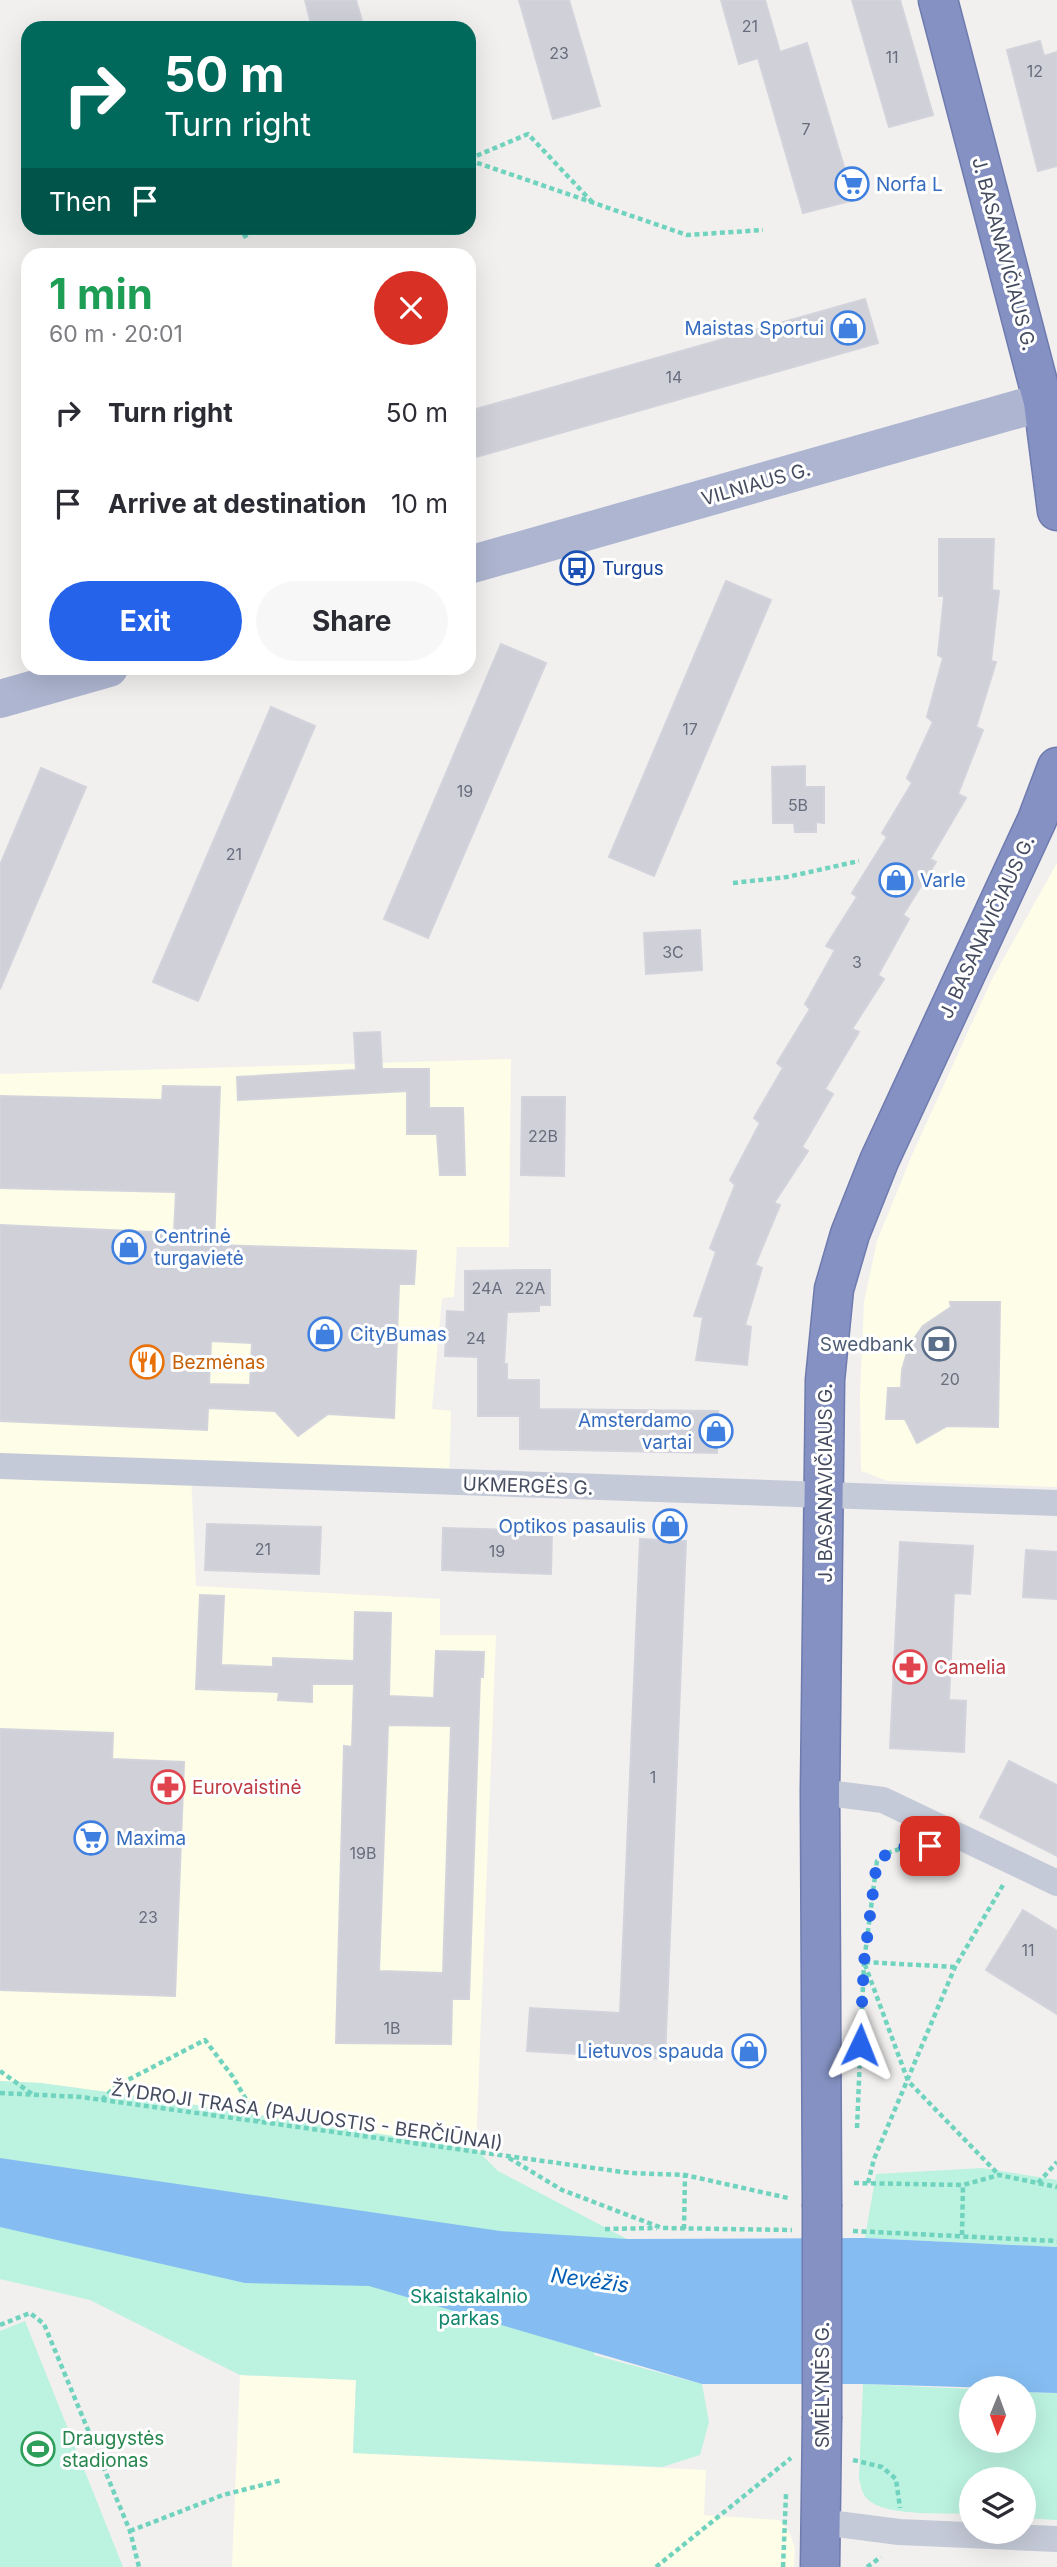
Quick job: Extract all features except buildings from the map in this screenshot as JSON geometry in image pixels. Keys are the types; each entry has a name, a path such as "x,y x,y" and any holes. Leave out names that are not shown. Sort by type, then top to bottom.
{"highway":[{"name":"J. BASANAVIČIAUS G.","path":"938,0 1052,403 1057,511"},
{"name":"J. BASANAVIČIAUS G.","path":"803,2213 820,1791 826,1495 825,1380 834,1289 850,1234 879,1161 1047,822 1057,767"},
{"name":"SMĖLYNĖS G.","path":"803,2213 822,2419 820,2567"}],"main road":[{"name":"VILNIAUS G.","path":"476,563 1052,403"},
{"path":"0,699 84,675"}],"street":[{"name":"UKMERGĖS G.","path":"0,1466 1057,1503"},
{"path":"820,1791 883,1800 1057,1883"},
{"path":"821,2522 899,2532 1057,2539"}],"path":[{"path":"476,156 528,135 593,204"},
{"path":"476,162 593,204 687,234 763,230"},
{"path":"243,237 247,235"},
{"path":"733,883 786,877 859,861"},
{"path":"856,2142 864,1962 877,1861 902,1846 923,1845"},
{"path":"868,2183 874,2159 955,1967 1003,1884 992,1878"},
{"path":"864,1962 955,1967"},
{"path":"864,1962 908,2081 999,2175"},
{"path":"102,2100 116,2086 205,2040 233,2077 258,2122"},
{"path":"0,2071 33,2095"},
{"name":"ŽYDROJI TRASA (PAJUOSTIS - BERČIŪNAI)","path":"0,2093 102,2100 505,2156 562,2190 662,2228 684,2229 803,2213"},
{"path":"505,2156 630,2173 685,2175 788,2196 803,2213"},
{"path":"1038,2183 1057,2162"},
{"path":"855,2169 854,2183 963,2185 999,2175 1057,2187"},
{"path":"684,2229 685,2175"},
{"path":"962,2235 963,2185"},
{"path":"605,2230 662,2228"},
{"path":"849,2231 1057,2241"},
{"path":"0,2325 30,2313 44,2325 130,2531 139,2567"},
{"path":"656,2567 788,2458 787,2472"},
{"path":"130,2531 223,2495 282,2480"},
{"path":"783,2567 786,2486"},
{"path":"867,2567 878,2557 889,2557"}],"shaded area":[{"path":"1057,863 1057,1487 888,1481 861,1471 860,1394 864,1302 877,1241 912,1155 991,981"},
{"path":"511,1059 509,1247 457,1247 454,1297 442,1298 432,1409 451,1411 449,1483 191,1474 196,1586 440,1599 440,1635 496,1635 476,2149 151,2098 41,2083 0,2081 0,1074"},
{"path":"240,2375 356,2380 353,2453 706,2470 704,2515 779,2520 789,2532 795,2548 794,2567 232,2567"}],"green space":[{"name":"Skaistakalnio parkas","path":"0,2081 41,2083 151,2098 476,2149 498,2171 627,2239 594,2355 702,2384 709,2422 700,2455 662,2467 353,2453 356,2380 240,2375 90,2300 0,2279"},
{"path":"982,2168 1057,2180 1057,2247 865,2238 876,2174"},
{"name":"Draugystės stadionas","path":"25,2321 123,2567 0,2567 0,2331"},
{"path":"863,2384 959,2388 959,2454 1036,2454 1036,2392 1057,2393 1057,2520 1036,2519 1036,2467 959,2467 959,2514 905,2512 880,2506 868,2500 859,2478"}],"water":[{"name":"Nevėžis","path":"0,2158 500,2231 627,2239 865,2238 1057,2247 1057,2393 1036,2392 1036,2376 959,2376 959,2387 702,2384 369,2286 245,2283 0,2227"}],"place":[{"name":"Norfa L","path":"852,184"},
{"name":"Maistas Sportui","path":"848,328"},
{"name":"Turgus","path":"577,568"},
{"name":"Varle","path":"896,880"},
{"name":"Centrinė turgavietė","path":"129,1247"},
{"name":"CityBumas","path":"325,1334"},
{"name":"Swedbank","path":"939,1344"},
{"name":"Bezmėnas","path":"147,1362"},
{"name":"Amsterdamo vartai","path":"716,1431"},
{"name":"Optikos pasaulis","path":"670,1526"},
{"name":"Camelia","path":"910,1667"},
{"name":"Eurovaistinė","path":"168,1787"},
{"name":"Maxima","path":"91,1838"},
{"name":"Lietuvos spauda","path":"749,2051"},
{"name":"Draugystės stadionas","path":"38,2449"}],"route":[{"path":"860,2045 864,1962 877,1861 902,1846 930,1846"}]}
